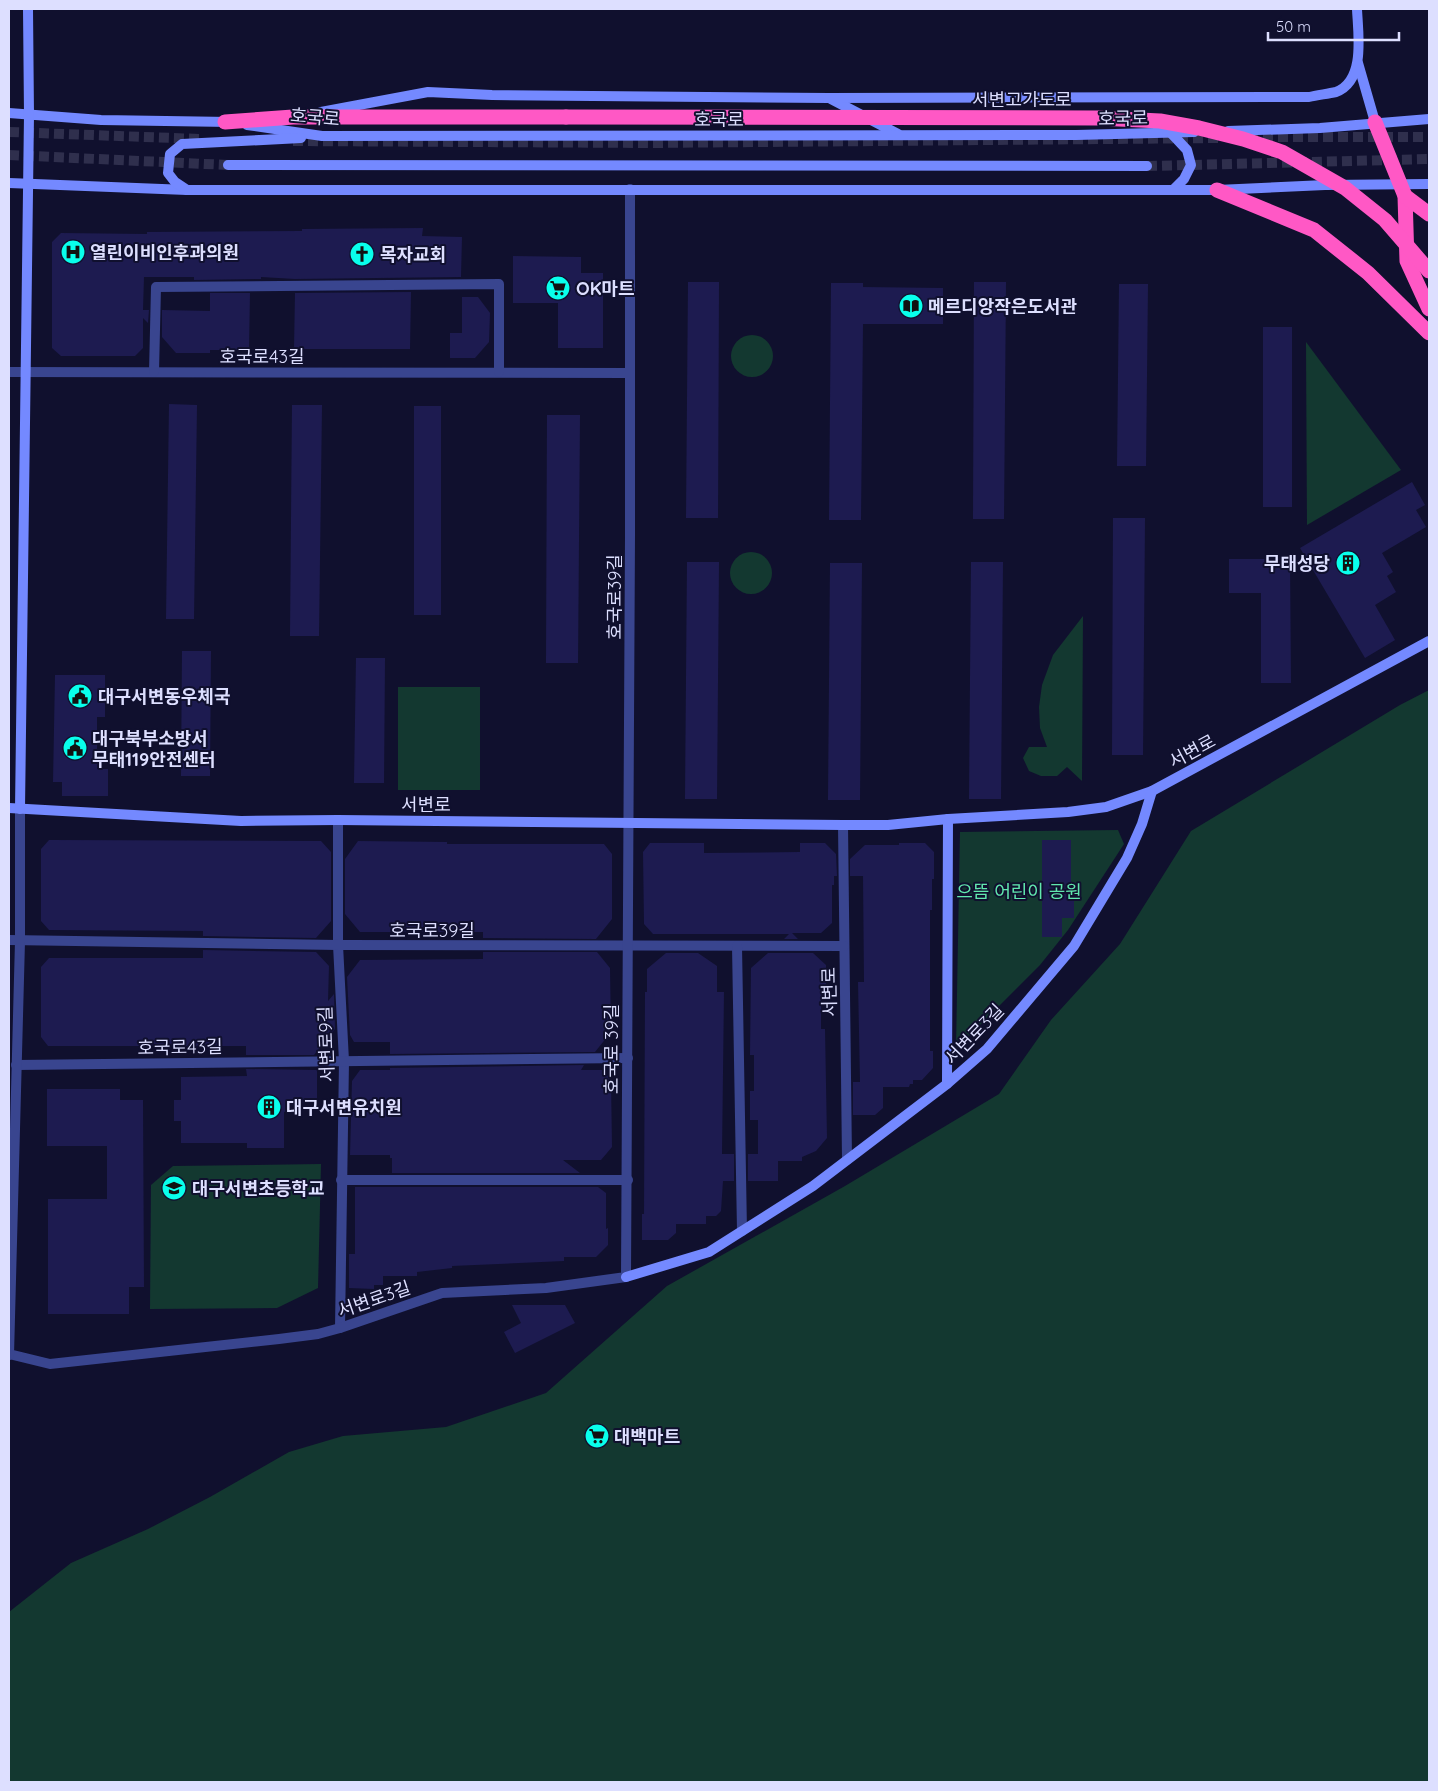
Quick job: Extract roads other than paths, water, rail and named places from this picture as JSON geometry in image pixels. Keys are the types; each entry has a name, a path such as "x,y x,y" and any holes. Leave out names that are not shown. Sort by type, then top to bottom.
{"highway":[{"name":"서변고가도로","path":"224,122 293,117 1099,118 1160,121 1243,139 1282,152 1345,188 1385,220 1429,271"},
{"path":"1375,122 1402,190 1407,261 1429,309"},
{"path":"1217,190 1314,230 1368,273 1429,333"},
{"path":"1402,190 1429,214"}],"main road":[{"path":"20,809 29,115 28,9"},
{"path":"1357,9 1358,63 1375,122"},
{"path":"293,117 428,92 492,95 829,98 1308,97 1338,91 1348,83 1358,63"},
{"path":"829,98 902,135"},
{"name":"호국로","path":"9,112 101,120 224,122 322,136 1171,133 1320,128 1429,119"},
{"path":"1171,133 1187,150 1191,165 1184,179 1173,190"},
{"path":"187,190 175,182 168,173 170,154 182,144 322,136"},
{"path":"228,165 1147,166"},
{"path":"9,183 187,190 1217,190 1325,185 1402,190 1429,184"},
{"path":"1405,656 1429,640"},
{"path":"1405,656 1429,646"},
{"name":"서변로","path":"9,808 241,821 628,821 843,824 888,824 1068,812 1106,807 1152,791 1405,656"},
{"name":"서변로3길","path":"626,1277 710,1252 813,1186 947,1084 987,1049 1074,946 1127,858 1142,824 1152,791"},
{"path":"947,1084 948,819"}],"street":[{"name":"호국로39길","path":"628,821 630,189"},
{"path":"154,372 156,288 499,284 499,372 629,373"},
{"name":"호국로43길","path":"9,372 499,372"},
{"path":"9,1354 20,941 20,809"},
{"name":"서변로9길","path":"338,820 338,946 344,1061 340,1328"},
{"name":"호국로 39길","path":"626,1277 628,1180 628,821"},
{"name":"서변로","path":"843,824 847,1160"},
{"path":"9,940 20,941"},
{"name":"호국로39길","path":"20,941 338,946 844,946"},
{"path":"737,946 742,1231"},
{"path":"344,1061 628,1058"},
{"name":"호국로43길","path":"16,1065 344,1061"},
{"path":"341,1180 628,1180"},
{"name":"서변로3길","path":"9,1354 50,1364 279,1339 318,1334 340,1328 442,1294 546,1288 626,1277"}],"tunnel":[{"path":"9,132 201,139"},
{"path":"1248,137 1429,137"},
{"path":"293,141 649,143 1221,138"},
{"path":"9,155 228,165"},
{"path":"1147,166 1429,159"}],"place":[{"name":"열린이비인후과의원","path":"73,252"},
{"name":"목자교회","path":"362,254"},
{"name":"OK마트","path":"558,288"},
{"name":"메르디앙작은도서관","path":"911,306"},
{"name":"무태성당","path":"1348,563"},
{"name":"대구서변동우체국","path":"80,696"},
{"name":"대구북부소방서 무태119안전센터","path":"75,748"},
{"name":"대구서변유치원","path":"269,1107"},
{"name":"대구서변초등학교","path":"174,1188"},
{"name":"대백마트","path":"597,1436"}],"park label":[{"name":"으뜸 어린이 공원","path":"1019,891"}]}
